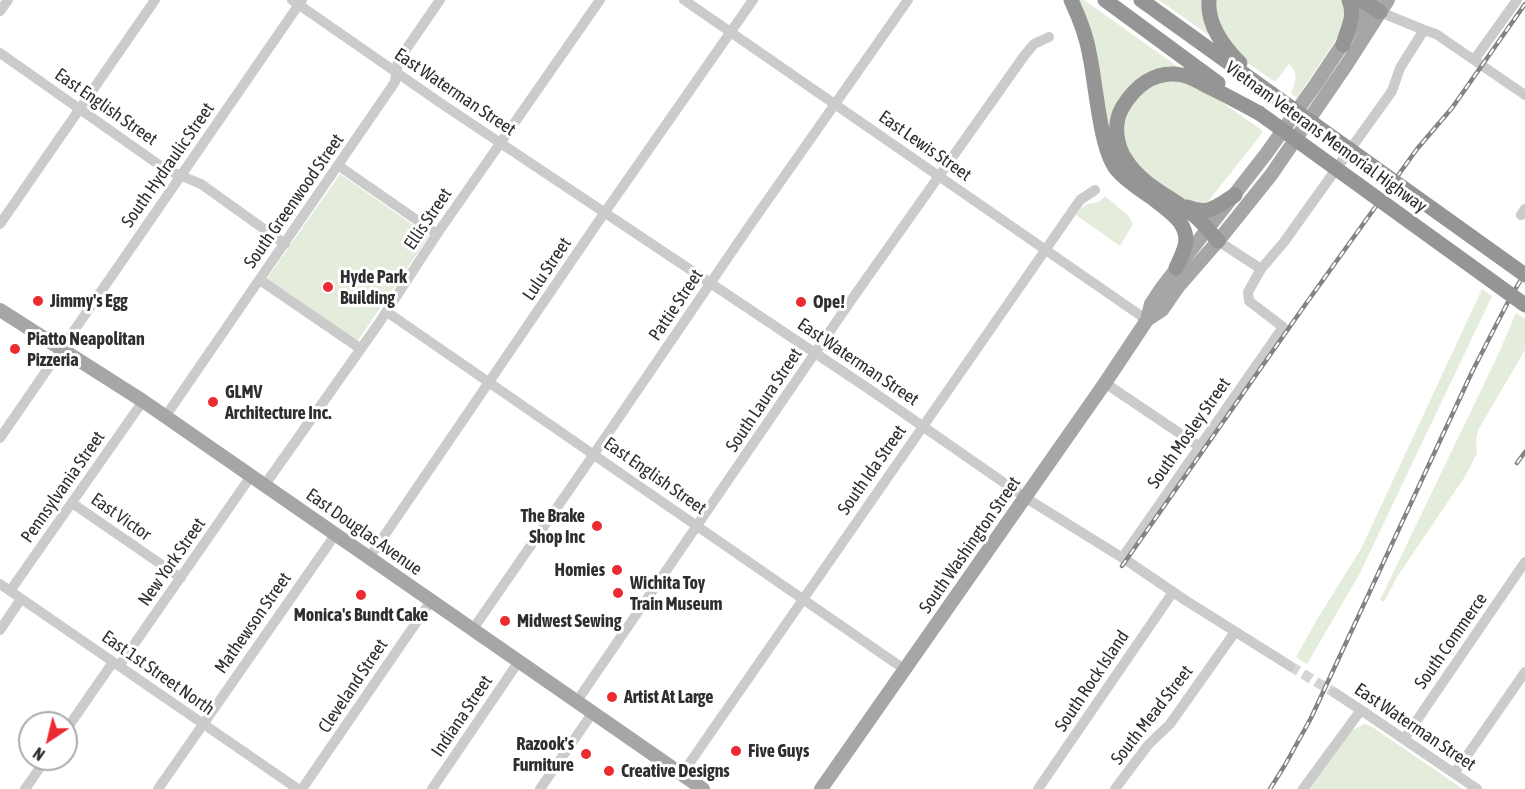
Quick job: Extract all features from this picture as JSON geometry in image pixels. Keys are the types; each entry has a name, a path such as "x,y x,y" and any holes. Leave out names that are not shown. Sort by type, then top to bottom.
{"highway":[{"path":"1071,0 1082,25 1090,56 1107,151 1116,169 1130,183 1210,234"},
{"name":"Vietnam Veterans Memorial Highway","path":"1104,0 1525,305"},
{"name":"Vietnam Veterans Memorial Highway","path":"1141,0 1525,275"},
{"path":"1209,0 1210,17 1216,33 1230,53 1272,94"},
{"path":"1343,45 1352,18 1353,10 1349,0"},
{"path":"1210,234 1196,217 1130,167 1124,158 1117,134 1120,112 1129,95 1150,79 1166,75 1182,75 1259,113"},
{"path":"1177,203 1196,211 1211,210 1235,195"},
{"path":"1151,197 1177,217 1184,229 1185,247 1176,268"}],"main road":[{"name":"South Washington Street","path":"1147,320 1162,309 1178,287 1235,195 1373,3"},
{"name":"South Washington Street","path":"821,789 1105,383 1147,320 1151,304 1176,268 1271,175 1288,151 1373,3"},
{"name":"East Douglas Avenue","path":"0,310 165,417 701,788"}],"street":[{"path":"0,11 8,0"},
{"path":"0,224 154,0"},
{"name":"South Greenwood Street","path":"165,417 395,82 398,61 440,0"},
{"name":"Ellis Street","path":"264,486 387,312 437,234 600,0"},
{"name":"East Lewis Street","path":"684,0 1147,320"},
{"name":"Lulu Street","path":"369,558 753,0"},
{"name":"Pattie Street","path":"473,630 908,0"},
{"path":"1474,60 1517,0"},
{"name":"East Waterman Street","path":"298,2 396,73 815,353 1026,498 1290,666"},
{"name":"South Hydraulic Street","path":"0,438 298,2"},
{"path":"1373,3 1436,34 1525,95"},
{"path":"1210,234 1261,269 1284,242 1392,91 1400,68 1424,30"},
{"name":"South Laura Street","path":"577,701 815,353 1024,56 1034,44 1048,37"},
{"name":"East English Street","path":"0,53 165,169 201,184 285,244"},
{"path":"339,166 437,234"},
{"name":"South Ida Street","path":"682,774 1080,200 1095,190"},
{"name":"South Mosley Street","path":"1122,558 1283,327 1249,301 1248,292 1261,269"},
{"path":"260,280 361,349"},
{"name":"East English Street","path":"387,312 904,669"},
{"path":"1105,383 1200,447"},
{"name":"Pennsylvania Street","path":"10,591 143,402"},
{"name":"New York Street","path":"78,714 181,578 251,476"},
{"name":"East Victor","path":"72,503 181,578"},
{"name":"Mathewson Street","path":"158,789 335,535"},
{"name":"South Commerce","path":"1404,739 1525,562"},
{"name":"East 1st Street North","path":"0,584 298,789"},
{"name":"South Rock Island","path":"1038,789 1173,592"},
{"path":"0,630 21,599"},
{"name":"Cleveland Street","path":"298,789 431,601"},
{"name":"South Mead Street","path":"1115,789 1148,745 1170,724 1235,632"},
{"name":"Indiana Street","path":"432,789 519,661"},
{"path":"1454,773 1525,672"},
{"name":"East Waterman Street","path":"1335,693 1478,789"},
{"path":"1303,789 1361,710"},
{"path":"540,789 593,712"},
{"path":"25,789 38,771"}],"green space":[{"path":"1075,0 1084,0 1181,69 1128,94 1117,165"},
{"path":"1159,0 1206,0 1210,36"},
{"path":"1213,0 1345,0 1343,29 1297,98 1291,93 1296,78 1289,64 1275,82 1241,58 1221,33"},
{"path":"1174,77 1200,87 1263,131 1206,204 1196,209 1137,169 1129,159 1121,121 1145,85"},
{"path":"340,174 429,236 357,342 266,280"},
{"path":"1105,196 1128,215 1133,224 1120,246 1076,215 1085,205 1099,202"},
{"path":"1482,289 1492,296 1360,573 1307,664 1296,657 1361,549"},
{"path":"1516,313 1525,319 1525,350 1478,430 1477,453 1466,475 1397,577 1384,602 1380,600"},
{"path":"1364,724 1371,726 1463,789 1309,789 1351,731"}],"tunnel":[{"path":"1290,666 1335,693"}],"railway":[{"path":"1122,566 1305,305 1417,149 1452,108 1525,4"},
{"path":"1270,789 1311,718 1472,372 1525,273"},
{"path":"1517,463 1525,452"}],"place":[{"name":"Hyde Park Building","path":"328,287"},
{"name":"Jimmy's Egg","path":"38,301"},
{"name":"Ope!","path":"801,302"},
{"name":"Piatto Neapolitan Pizzeria","path":"15,349"},
{"name":"GLMV Architecture Inc.","path":"213,402"},
{"name":"The Brake Shop Inc","path":"597,526"},
{"name":"Homies","path":"617,570"},
{"name":"Wichita Toy Train Museum","path":"618,593"},
{"name":"Monica's Bundt Cake","path":"361,595"},
{"name":"Midwest Sewing","path":"505,621"},
{"name":"Artist At Large","path":"612,697"},
{"name":"Five Guys","path":"736,751"},
{"name":"Razook's Furniture","path":"586,754"},
{"name":"Creative Designs","path":"609,771"}]}
